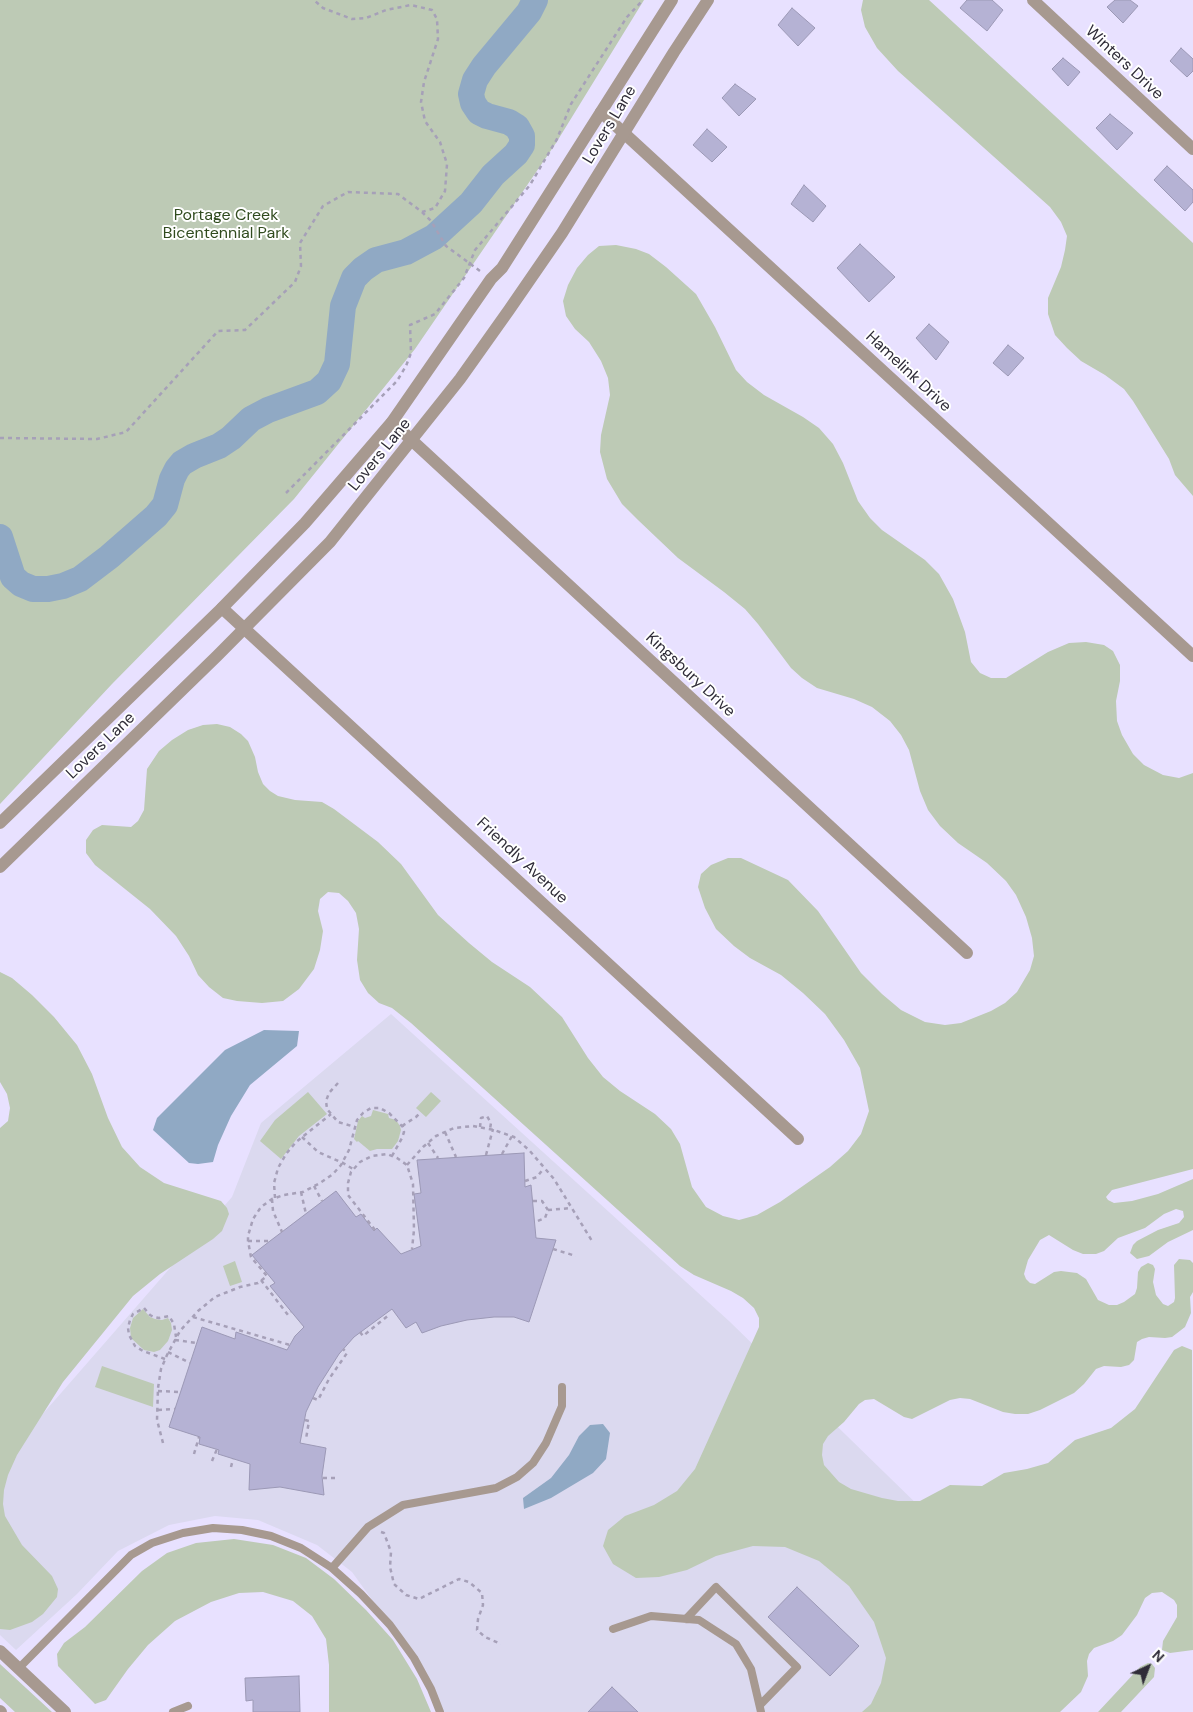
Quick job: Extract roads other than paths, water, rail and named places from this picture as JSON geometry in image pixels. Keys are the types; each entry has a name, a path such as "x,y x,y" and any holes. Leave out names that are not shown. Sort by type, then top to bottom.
{"street":[{"name":"Lovers Lane","path":"0,823 222,608 305,522 392,422 491,279 502,268 672,0"},
{"name":"Lovers Lane","path":"0,867 330,542 460,380 509,310 562,233 708,0"},
{"name":"Winters Drive","path":"1033,0 1193,149"},
{"name":"Hamelink Drive","path":"601,112 1193,656"},
{"name":"Kingsbury Drive","path":"392,422 967,953"},
{"name":"Friendly Avenue","path":"222,608 798,1139"},
{"path":"0,1651 65,1712"}],"lane":[{"path":"332,1568 368,1527 403,1505 496,1488 517,1477 533,1462 546,1443 562,1406 562,1387"},
{"path":"19,1668 131,1555 152,1543 183,1533 213,1528 242,1530 271,1536 301,1548 332,1568 361,1594 390,1625 414,1658 431,1689 440,1712"},
{"path":"686,1619 716,1587 797,1667 760,1709"},
{"path":"613,1629 651,1616 699,1620 736,1644 752,1669 760,1709"},
{"path":"173,1712 188,1706"}],"waterway":[{"path":"0,537 13,577 21,584 33,589 48,589 63,586 80,579 109,557 156,516 165,505 172,479 182,463 219,446 231,438 251,419 268,410 317,392 329,381 337,364 343,306 354,278 376,260 406,252 434,237 471,203 493,175 516,154 522,145 522,136 517,127 509,122 479,112 473,103 471,94 475,80 484,66 529,12 535,0"}],"park label":[{"name":"Portage Creek Bicentennial Park","path":"226,225"}]}
